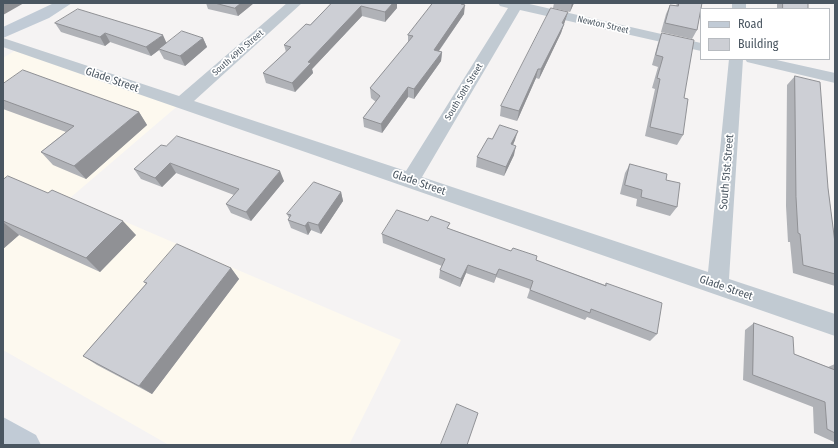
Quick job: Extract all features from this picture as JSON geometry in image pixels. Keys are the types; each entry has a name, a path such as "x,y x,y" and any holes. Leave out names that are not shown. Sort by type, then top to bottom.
{"main road":[{"path":"4,42 44,15 65,3"}],"street":[{"name":"South 49th Street","path":"181,103 295,3"},
{"name":"Newton Street","path":"513,4 700,47"},
{"name":"South 50th Street","path":"410,180 513,4"},
{"name":"Glade Street","path":"4,42 835,325"},
{"name":"South 51st Street","path":"718,285 736,60"},
{"path":"756,60 835,78"}],"shaded area":[{"path":"19,48 181,103 70,198 401,340 349,445 169,445 3,350 3,58"}],"building":[{"path":"215,3 241,3 235,8"},
{"path":"332,3 393,3 385,12 361,6 308,62 311,63 292,83 263,73 291,47 284,45 306,24 310,25"},
{"path":"433,3 461,3 465,5 434,50 442,52 414,89 408,87 381,124 363,118 380,96 370,88 413,36 408,35"},
{"path":"679,3 702,3 697,30 665,23 670,5 678,6"},
{"path":"783,3 808,3 808,8 783,8"},
{"path":"551,8 568,12 562,23 564,24 541,69 538,69 519,111 501,106"},
{"path":"78,9 163,35 146,47 105,33 100,37 55,23"},
{"path":"182,31 203,38 180,56 159,49"},
{"path":"662,33 694,40 684,98 688,99 683,135 650,127 660,79 657,78 663,57 656,55"},
{"path":"23,70 139,112 74,166 41,152 74,126 3,100 3,84"},
{"path":"795,76 820,82 828,188 835,243 835,274 803,265 800,234 798,233 796,197"},
{"path":"500,125 518,131 511,144 516,146 506,167 477,157 488,138 492,139"},
{"path":"177,136 280,171 246,212 226,204 239,189 170,163 155,178 134,169 161,145 166,146"},
{"path":"630,164 667,174 666,180 680,183 677,207 641,197 642,190 625,185"},
{"path":"8,176 48,193 52,190 123,221 86,258 3,221 3,180"},
{"path":"314,182 341,192 318,225 308,222 305,226 288,220 291,215 287,214"},
{"path":"397,210 428,221 431,216 450,223 447,228 511,251 513,248 537,256 536,260 606,286 606,283 662,303 657,334 591,309 590,313 530,290 533,281 499,269 496,275 468,265 461,279 440,270 445,259 382,234"},
{"path":"177,244 231,268 139,386 83,356 147,283 144,282"},
{"path":"754,323 793,337 794,354 835,370 835,433 827,429 825,402 753,375"},
{"path":"457,404 478,413 467,445 442,445 441,444"}]}
